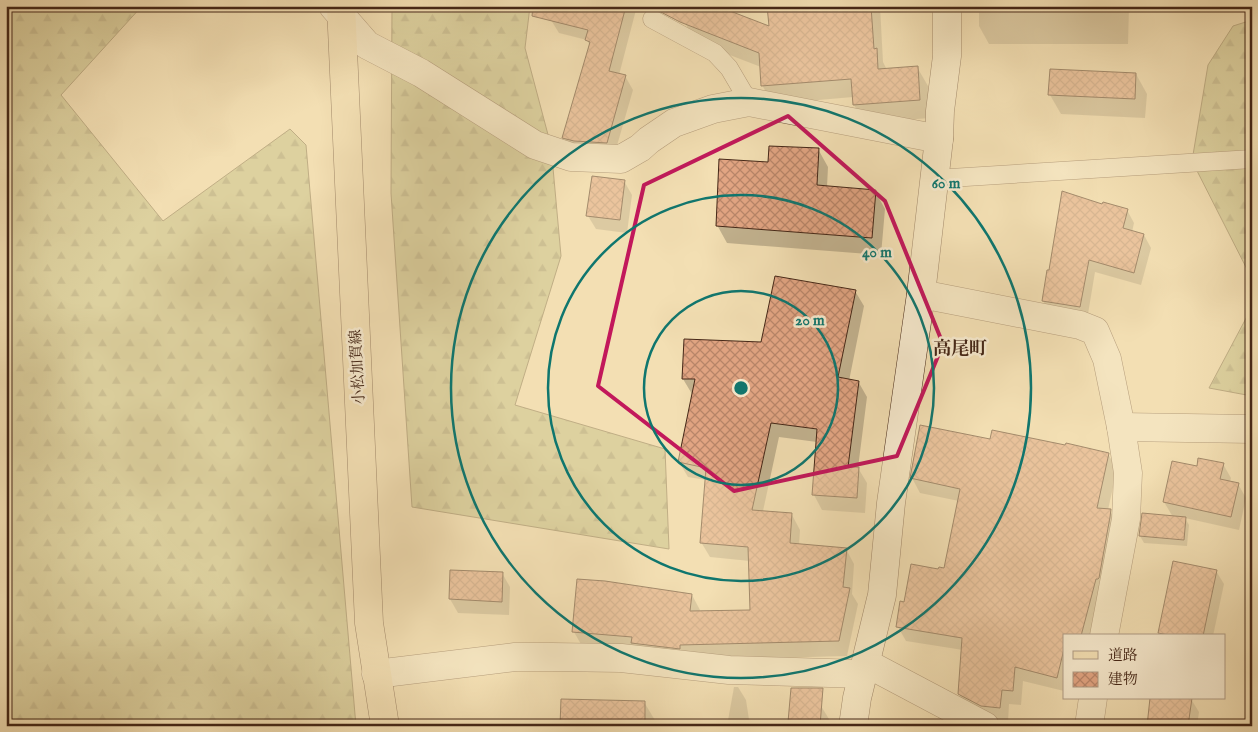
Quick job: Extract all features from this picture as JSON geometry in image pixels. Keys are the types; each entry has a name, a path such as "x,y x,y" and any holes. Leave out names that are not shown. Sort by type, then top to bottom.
{"main road":[{"name":"小松加賀線","path":"338,9 369,623 385,726"}],"street":[{"path":"853,726 864,668 882,595 891,503 921,294 939,139 940,111 947,56 948,6"},
{"path":"338,9 367,45 421,73 535,146 571,157 621,159 640,148 674,123 713,109 749,102 939,139"},
{"path":"921,294 1080,325 1095,331 1107,359 1128,473 1126,519 1104,634"},
{"path":"1121,427 1252,429"},
{"path":"376,674 515,657 621,658 729,670 864,668 985,726"},
{"path":"1089,726 1093,700"}],"lane":[{"path":"652,19 715,53 729,68 749,102"},
{"path":"934,180 1252,159"}],"highlighted area":[{"path":"788,116 885,201 943,344 897,456 734,491 598,386 644,185"}],"green space":[{"path":"6,6 142,6 61,95 163,221 290,129 306,145 356,726 6,726"},
{"path":"392,6 530,6 525,48 551,146 561,256 515,405 665,449 669,549 412,507 391,193"},
{"path":"1252,20 1252,279 1192,161 1208,65 1233,26"},
{"path":"1252,307 1252,396 1209,388"}],"building":[{"path":"533,6 626,6 609,71 626,75 607,143 574,141 562,138 590,42 585,40 588,30 532,16"},
{"path":"645,6 717,6 769,26 767,6 871,6 874,49 877,48 878,69 918,66 920,100 853,105 851,79 761,86 759,53 680,22 657,10 644,8"},
{"path":"1050,69 1136,73 1135,99 1048,95"},
{"path":"769,146 819,148 817,185 876,190 872,238 716,226 719,159 768,162"},
{"path":"592,176 625,180 620,220 586,216"},
{"path":"1062,191 1102,204 1103,202 1128,209 1123,228 1144,234 1134,273 1089,260 1080,307 1042,301"},
{"path":"775,276 856,290 838,377 859,381 848,467 859,467 857,498 812,495 817,429 771,423 752,510 792,513 790,543 847,548 843,587 850,588 839,641 680,645 680,649 631,643 632,637 572,632 577,579 605,581 692,594 690,611 750,610 748,547 700,543 706,468 678,462 695,379 682,379 684,339 761,342"},
{"path":"920,425 990,439 992,430 1065,445 1066,443 1109,453 1097,508 1111,509 1099,578 1096,579 1082,634 1063,634 1063,653 1057,678 1015,667 1013,691 1002,690 1000,708 981,706 958,694 962,638 896,627 900,601 904,602 911,564 938,569 939,567 944,568 960,489 910,478"},
{"path":"1198,458 1224,463 1220,479 1239,483 1231,517 1163,502 1172,461 1197,466"},
{"path":"1142,513 1186,517 1184,540 1139,536"},
{"path":"1173,561 1217,570 1203,634 1158,633"},
{"path":"450,570 503,572 502,602 449,599"},
{"path":"791,688 823,688 820,726 788,722"},
{"path":"561,699 645,701 645,726 560,726"},
{"path":"1150,700 1192,700 1188,726 1147,726"}],"district":[{"name":"高尾町","path":"960,348"}]}
